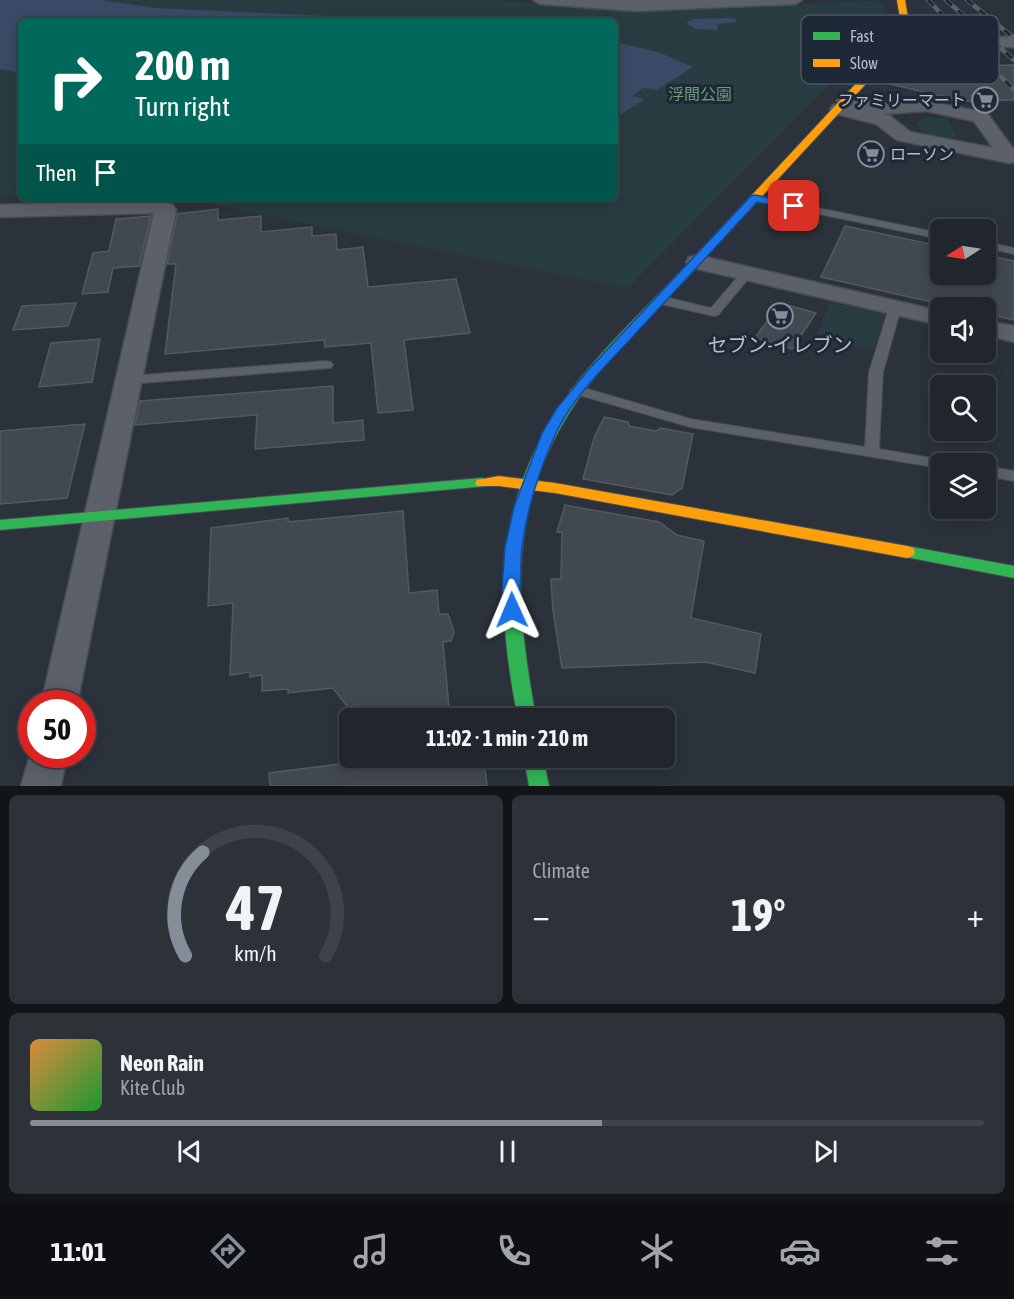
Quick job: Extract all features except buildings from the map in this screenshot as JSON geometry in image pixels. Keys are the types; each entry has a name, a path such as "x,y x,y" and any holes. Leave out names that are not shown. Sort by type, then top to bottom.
{"main road":[{"path":"901,0 905,15"},
{"path":"525,708 513,632 510,588 513,547 529,484 549,433 577,390 861,84"},
{"path":"0,525 499,481 529,484 1014,572"},
{"path":"536,768 540,786"}],"street":[{"path":"540,0 628,3 795,0"},
{"path":"842,105 882,109 926,106 980,117 1011,159"},
{"path":"842,105 890,124 904,136 1011,159"},
{"path":"922,140 914,133 907,121 918,114 946,110"},
{"path":"0,211 155,207 165,210 62,690"},
{"path":"697,262 930,316"},
{"path":"996,330 1014,334"},
{"path":"41,786 45,768"}],"lane":[{"path":"755,198 930,234"},
{"path":"996,247 1014,251"},
{"path":"661,300 714,312 747,273"},
{"path":"872,451 876,372 895,308"},
{"path":"129,380 326,365"},
{"path":"577,390 690,423 930,461"},
{"path":"996,473 1014,476"}],"green space":[{"name":"浮間公園","path":"0,0 492,0 640,10 874,1 883,3 885,15 801,15 801,84 830,84 628,288 197,201 618,201 618,18 18,18 18,197 0,198"},
{"path":"926,117 946,118 959,139 922,131 915,124"},
{"path":"830,302 885,314 874,350 816,339"}],"water":[{"path":"0,0 100,0 157,8 369,18 18,18 18,72 0,69"},
{"path":"734,18 737,22 717,24 718,29 716,30 695,29 686,23 694,19"},
{"path":"618,43 658,52 693,67 657,90 643,88 632,96 645,99 618,116"}],"railway":[{"path":"928,0 942,15"},
{"path":"946,0 963,15"},
{"path":"967,0 986,15"},
{"path":"999,26 1014,38"},
{"path":"999,47 1014,60"},
{"path":"999,74 1014,90"}],"traffic: fast":[{"path":"525,708 514,631 513,549 520,509 532,470 551,431 577,392 617,345 687,271"},
{"path":"0,525 482,483"},
{"path":"907,552 1014,572"},
{"path":"536,768 539,786"}],"traffic: slow":[{"path":"901,0 904,15"},
{"path":"687,271 861,84"},
{"path":"482,483 499,481 555,488 907,552"}],"place":[{"name":"ファミリーマート","path":"985,100"},
{"name":"ローソン","path":"871,154"},
{"name":"セブン-イレブン","path":"780,316"}],"route":[{"path":"512,610 510,588 513,547 521,507 549,433 562,411 594,371 755,198 794,206"}]}
